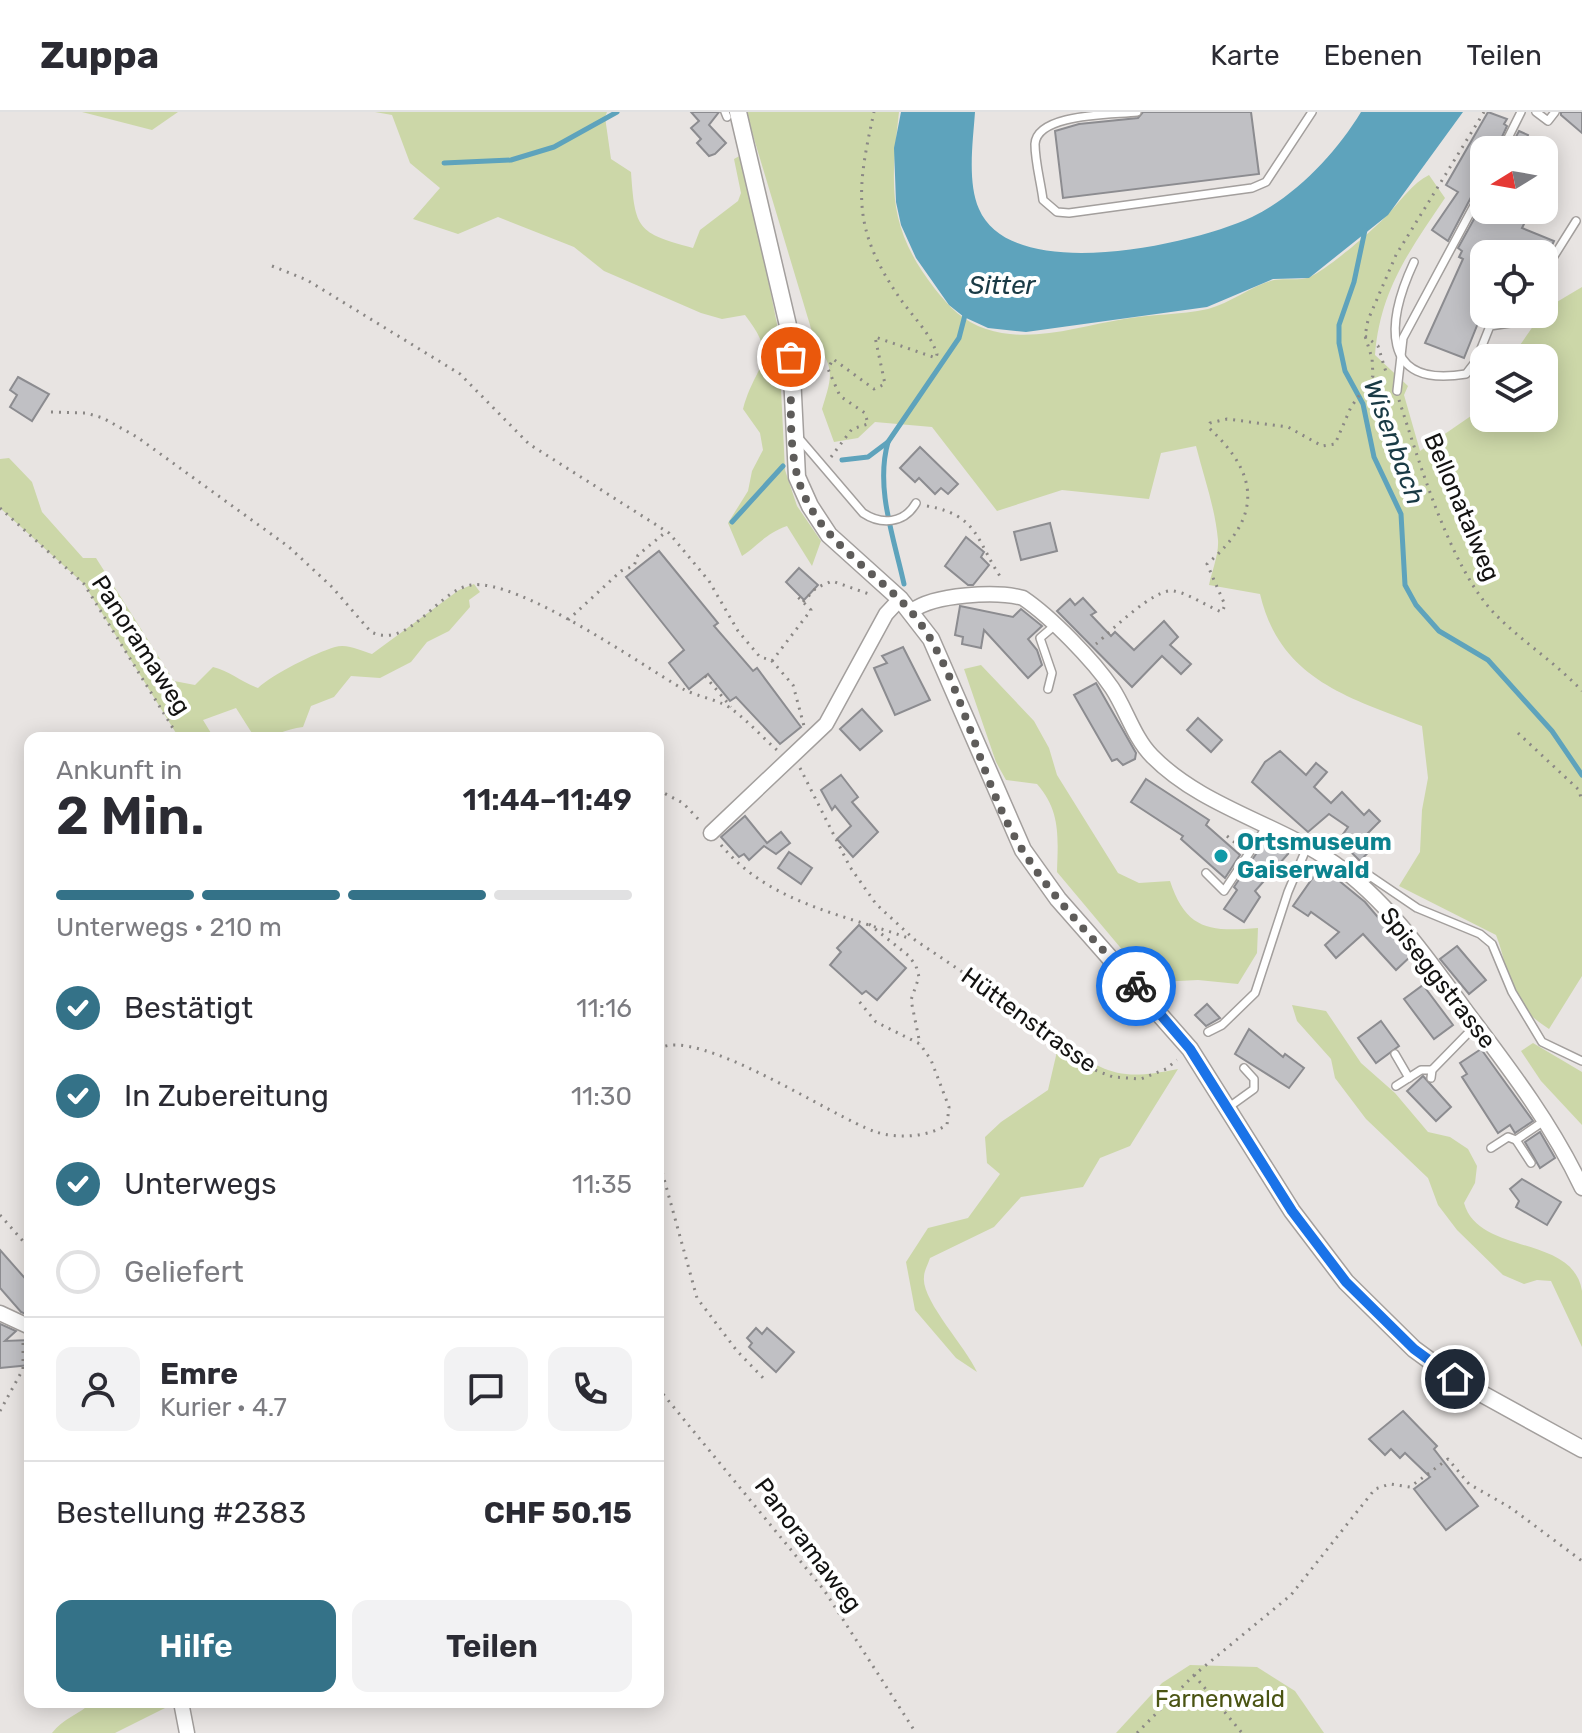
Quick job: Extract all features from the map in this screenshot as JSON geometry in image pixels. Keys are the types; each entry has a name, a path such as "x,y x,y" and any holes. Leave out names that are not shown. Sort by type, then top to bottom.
{"street":[{"path":"730,114 790,334 797,477 810,506 849,556 906,605 931,639 988,776 1023,850 1058,899 1190,1049 1292,1211 1346,1282 1387,1324 1455,1379 1582,1449"},
{"name":"Spiseggstrasse","path":"906,605 1006,594 1023,598 1083,655 1112,688 1150,754 1208,796 1307,847 1358,882 1409,937 1546,1120 1582,1188"},
{"path":"711,833 826,724 886,614 906,605"},
{"path":"0,1313 24,1324"},
{"path":"182,1708 187,1733"}],"lane":[{"path":"1137,112 1061,120 1043,128 1035,142 1043,200 1048,207 1069,213 1252,188 1266,182 1279,167 1312,112"},
{"path":"1509,136 1521,112"},
{"path":"1536,112 1548,121 1555,112"},
{"path":"1394,393 1403,338 1470,213"},
{"path":"1558,250 1576,221"},
{"path":"1414,262 1399,294 1393,325 1400,359 1420,375 1441,379 1466,374 1476,361 1489,328"},
{"path":"794,432 863,513 883,522 906,516 919,504"},
{"path":"1048,689 1052,673 1040,638 1054,626"},
{"path":"1206,873 1224,891 1267,826"},
{"path":"1208,1032 1222,1025 1255,993 1288,892 1307,847"},
{"path":"1358,882 1367,874 1417,908 1480,934 1492,944 1512,992 1542,1042 1582,1061"},
{"path":"1396,1086 1421,1070 1432,1074 1476,1025"},
{"path":"1395,1054 1409,1078"},
{"path":"1229,1107 1254,1089 1254,1079 1244,1068"},
{"path":"1516,1140 1546,1120"},
{"path":"1491,1148 1508,1137 1516,1140 1531,1163"}],"path":[{"path":"822,464 843,445 852,429 868,424 865,413 840,396 828,369 833,359 874,389 885,384 875,337 936,358 934,346 897,294 864,223 859,197 874,112"},
{"path":"1083,655 1144,603 1165,591 1175,591 1222,612 1225,605 1207,564 1240,532 1248,495 1243,474 1230,448 1209,428 1210,423 1227,419 1288,427 1322,446 1335,444 1351,407 1373,376 1372,358 1365,336 1368,320 1396,255 1484,112"},
{"path":"272,266 307,280 460,374 529,444 667,531 709,581 738,631 760,657 772,661 793,685 807,742"},
{"path":"1365,336 1378,346 1388,382"},
{"name":"Bellonatalweg","path":"1394,393 1431,492 1468,576 1493,612 1582,691"},
{"path":"51,412 95,415 137,437 289,547 332,587 362,623 380,636 394,634 459,590 474,584 506,591 568,620 682,688 731,708"},
{"path":"919,504 943,509 970,524 1004,582"},
{"name":"Panoramaweg","path":"0,508 84,584 175,732"},
{"path":"568,620 621,571 634,566 638,555 667,531"},
{"path":"803,602 816,588 832,581 881,599"},
{"path":"772,661 811,610 795,594"},
{"path":"705,676 731,708 778,752 794,755"},
{"path":"1518,733 1581,788 1582,802"},
{"name":"Hüttenstrasse","path":"794,755 850,867 876,904 915,940 992,992 1087,1067 1113,1077 1141,1079 1166,1069 1190,1049"},
{"name":"Hüttenstrasse","path":"664,793 683,803 724,849 777,893 803,905 867,922 915,940"},
{"path":"664,1045 695,1046 807,1095 875,1131 920,1135 947,1125 950,1116 931,1060 920,1044 911,1000 919,977 916,966 909,956 867,922"},
{"path":"858,1000 876,1022 920,1044"},
{"path":"664,1179 697,1298 737,1351 766,1381"},
{"path":"0,1215 24,1242"},
{"path":"0,1411 23,1369 24,1354"},
{"name":"Panoramaweg","path":"664,1395 824,1590 916,1733"},
{"path":"1137,1733 1194,1675 1291,1595 1375,1489 1390,1484 1410,1487 1448,1459 1469,1484 1511,1508 1582,1561"},
{"path":"1194,1675 1242,1733"}],"green space":[{"path":"82,112 178,112 152,130"},
{"path":"375,112 607,112 605,117 611,159 631,172 634,206 642,226 660,238 693,248 700,230 738,201 741,193 734,159 743,154 778,329 785,470 797,506 821,541 812,566 787,526 742,556 728,523 748,491 752,471 763,450 760,433 743,409 764,353 756,331 745,315 722,319 701,313 604,271 574,247 498,217 458,234 413,219 440,188 410,163 392,115"},
{"path":"746,112 899,112 894,162 896,204 900,225 919,266 940,296 964,318 986,329 1020,335 1208,309 1274,280 1310,277 1364,237 1429,175 1445,198 1409,253 1390,290 1375,355 1408,386 1404,395 1420,451 1470,417 1470,432 1558,432 1558,344 1521,344 1532,328 1558,328 1558,301 1582,287 1582,976 1549,1029 1532,1017 1514,997 1496,935 1399,886 1420,852 1422,810 1428,778 1422,726 1343,694 1300,665 1283,646 1270,623 1260,594 1209,585 1216,557 1217,528 1196,446 1161,453 1149,499 1062,490 997,511 932,427 875,422 858,438 834,442 822,409 829,383 829,368 816,345"},
{"path":"9,458 32,482 42,512 83,558 96,558 174,681 195,685 213,667 258,688 295,664 335,647 349,647 372,654 459,590 474,584 480,592 469,600 470,607 449,631 427,642 411,662 380,678 351,676 334,697 311,706 303,727 284,732 251,732 236,708 203,720 210,732 175,732 84,584 0,508 0,459"},
{"path":"981,665 1034,721 1049,748 1057,775 1118,873 1139,883 1170,881 1184,910 1202,924 1226,929 1258,928 1257,953 1238,984 1198,980 1159,982 1140,971 1057,872 1056,825 1045,794 1037,784 1006,780 996,762 964,669"},
{"path":"1292,1005 1326,1011 1361,1063 1395,1093 1428,1132 1450,1137 1468,1149 1477,1166 1475,1183 1464,1203 1473,1220 1506,1239 1545,1252 1575,1273 1582,1291 1582,1347 1551,1281 1537,1280 1524,1284 1503,1275 1457,1230 1438,1205 1428,1178 1366,1119 1335,1078 1331,1059 1297,1021"},
{"path":"1059,1043 1090,1062 1115,1072 1142,1074 1178,1069 1130,1146 1100,1158 1083,1187 1021,1197 994,1227 930,1258 924,1277 929,1298 977,1372 956,1358 915,1310 906,1262 928,1228 968,1218 1000,1174 987,1163 985,1137 1001,1122 1048,1090"},
{"path":"1533,1043 1582,1072 1582,1125 1541,1081 1521,1051"},
{"name":"Farnenwald","path":"1190,1665 1257,1667 1295,1691 1324,1733 1116,1733 1162,1683"},
{"path":"165,1708 115,1733 52,1733 82,1710"}],"water":[{"name":"Sitter","path":"901,112 975,112 972,174 975,198 979,209 998,233 1028,247 1065,252 1106,252 1190,238 1225,228 1269,208 1314,172 1340,143 1361,112 1463,112 1388,215 1309,278 1273,279 1207,307 1026,332 988,328 964,317 949,305 916,258 901,225 896,202 894,148"}],"building":[{"path":"691,112 719,112 709,125 726,143 715,154 709,156 697,143 701,139 691,128 699,121"},
{"path":"1143,112 1251,112 1259,174 1063,198 1055,131 1079,124 1138,118"},
{"path":"1488,112 1507,119 1502,136 1474,136"},
{"path":"1561,112 1582,112 1582,133 1561,115"},
{"path":"1470,143 1470,199 1448,241 1432,230 1458,192 1446,185"},
{"path":"1471,224 1524,224 1522,228 1552,240 1470,240 1470,328 1476,328 1464,358 1425,343 1463,259 1459,257 1462,251 1458,248"},
{"path":"18,377 49,394 32,421 10,407 17,395 10,390"},
{"path":"920,447 958,484 948,494 941,488 935,494 919,478 915,482 900,468"},
{"path":"1050,523 1057,551 1021,560 1014,532"},
{"path":"966,537 984,552 981,557 989,565 973,585 968,585 945,566"},
{"path":"659,551 718,623 714,626 753,671 757,668 801,727 780,744 736,697 730,701 708,674 689,689 669,663 684,650 626,577"},
{"path":"799,568 818,585 804,600 786,582"},
{"path":"1083,598 1096,612 1091,615 1111,636 1115,632 1134,650 1164,621 1178,637 1170,645 1191,664 1181,674 1162,656 1132,687 1057,611 1070,599 1075,605"},
{"path":"960,606 1013,617 1021,609 1042,626 1028,639 1037,650 1042,665 1028,678 984,630 981,648 962,644 963,637 955,635"},
{"path":"903,647 930,700 895,715 874,668 887,663 882,656"},
{"path":"1096,683 1136,753 1135,759 1123,765 1117,759 1112,761 1074,695"},
{"path":"862,709 882,731 860,750 840,729"},
{"path":"1198,718 1222,740 1211,752 1187,730"},
{"path":"1280,751 1306,775 1316,763 1327,772 1314,787 1331,803 1342,792 1364,815 1369,810 1380,821 1368,833 1378,842 1360,861 1339,840 1348,827 1329,814 1308,832 1252,782 1265,762"},
{"path":"841,775 858,797 852,802 878,832 853,857 837,839 851,826 835,806 832,810 821,790"},
{"path":"1146,779 1209,820 1206,825 1240,855 1225,878 1181,839 1183,836 1131,802"},
{"path":"745,816 767,843 781,832 790,843 776,854 764,846 749,860 744,854 739,857 721,837"},
{"path":"1266,839 1288,854 1255,891 1260,897 1244,922 1224,909 1237,890 1234,887"},
{"path":"789,852 812,868 801,884 778,868"},
{"path":"1321,866 1365,902 1411,956 1396,970 1363,934 1336,958 1325,945 1339,932 1311,912 1308,916 1293,906"},
{"path":"859,925 906,968 877,1000 866,991 862,994 830,965 841,952 837,948"},
{"path":"1457,946 1486,980 1469,994 1440,959"},
{"path":"1423,985 1453,1025 1434,1039 1404,999"},
{"path":"1207,1004 1220,1018 1206,1026 1195,1015"},
{"path":"1381,1021 1399,1046 1376,1063 1358,1038"},
{"path":"1249,1029 1283,1057 1285,1054 1304,1068 1289,1088 1235,1054"},
{"path":"1481,1049 1533,1121 1515,1133 1510,1125 1498,1133 1462,1077 1467,1074 1460,1063"},
{"path":"1423,1076 1451,1107 1436,1121 1407,1091"},
{"path":"1540,1132 1555,1158 1540,1168 1525,1142"},
{"path":"1522,1179 1561,1202 1547,1225 1516,1207 1519,1201 1510,1189"},
{"path":"0,1250 24,1277 24,1313 0,1288"},
{"path":"0,1324 16,1331 5,1341 24,1340 24,1366 0,1368"},
{"path":"756,1328 762,1334 767,1328 794,1352 776,1372 749,1347 752,1343 747,1338"},
{"path":"1403,1411 1437,1446 1434,1449 1478,1506 1446,1530 1414,1489 1430,1477 1405,1453 1400,1458 1391,1449 1385,1455 1369,1439"}],"waterway":[{"path":"444,163 511,160 554,147 617,112"},
{"name":"Wisenbach","path":"1365,230 1354,282 1339,325 1339,343 1345,371 1363,404 1374,457 1401,514 1405,585 1416,605 1439,631 1488,660 1552,731 1582,775"},
{"path":"904,584 885,495 888,442 959,338 965,315"},
{"path":"842,460 868,457 888,442"},
{"path":"732,522 783,466"}],"way so far":[{"path":"791,357 797,477 810,506 829,535 849,556 912,611 931,639 950,679 1003,812 1023,850 1058,899 1136,986"}],"place":[{"name":"Ortsmuseum Gaiserwald","path":"1221,856"}],"route":[{"path":"1136,986 1190,1049 1292,1211 1346,1282 1414,1349 1455,1379"}]}
